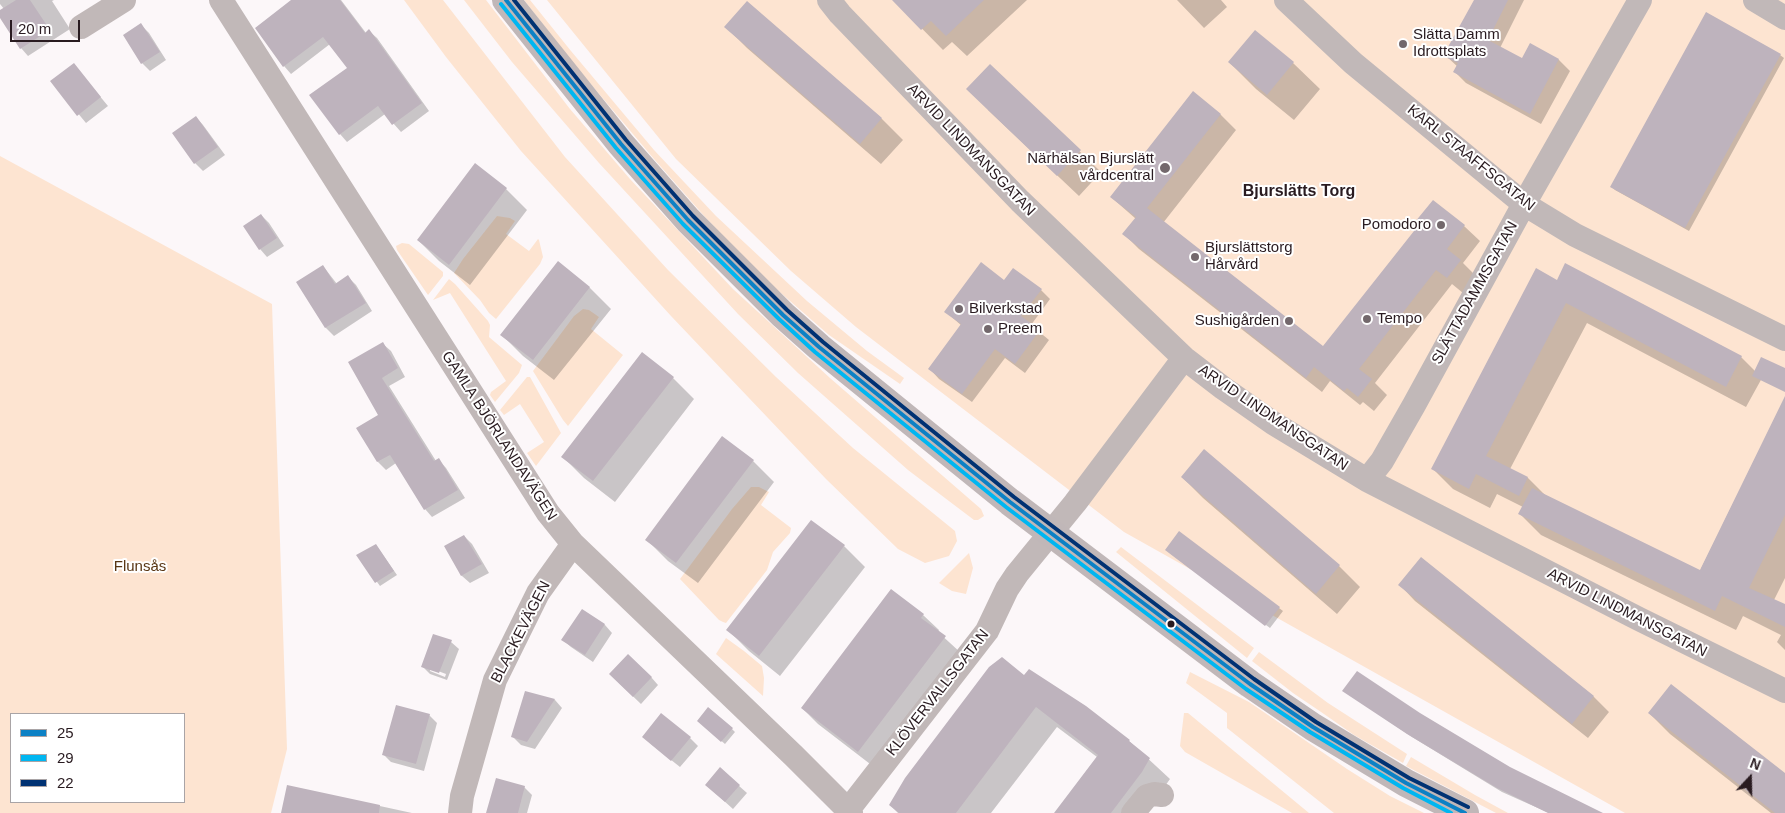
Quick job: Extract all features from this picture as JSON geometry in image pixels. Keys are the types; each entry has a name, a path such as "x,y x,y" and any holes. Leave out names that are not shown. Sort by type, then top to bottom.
{"street":[{"path":"81,27 124,0"},
{"name":"GAMLA BJÖRLANDAVÄGEN","path":"221,0 548,514 573,544 849,811"},
{"path":"506,0 621,144 688,220 783,315 819,347 1089,564 1266,695 1314,727 1406,783 1465,813"},
{"name":"ARVID LINDMANSGATAN","path":"829,0 840,14 1020,200 1184,358 1274,422 1367,480 1639,620 1785,692"},
{"name":"KARL STAAFFSGATAN","path":"1286,0 1354,63 1524,204 1575,235 1785,339"},
{"name":"SLÄTTADAMMSGATAN","path":"1367,480 1382,460 1414,405 1524,204 1640,0"},
{"path":"1755,0 1785,18"},
{"name":"KLÖVERVALLSGATAN","path":"849,811 987,631 1017,574 1051,533 1184,358"},
{"name":"BLACKEVÄGEN","path":"460,813 462,796 495,680 538,593 573,544"},
{"path":"1133,813 1146,796 1162,795"}],"green space":[{"path":"404,0 443,0 565,157 668,270 776,377 853,448 955,531 957,541 949,556 925,563 898,549 826,479 671,316 521,151 446,57"},
{"path":"464,0 486,0 570,109 630,179 733,289 830,378 981,509 984,516 974,520 908,470 798,373 738,314 599,163 512,62"},
{"path":"524,0 530,0 654,150 716,216 807,301 867,351 904,378 900,384 829,335 759,274 654,159 573,63"},
{"path":"547,0 1785,0 1785,813 1625,813 1124,532 856,327 791,271 676,159"},
{"name":"Flunsås","path":"0,156 272,304 287,749 271,813 0,813"},
{"path":"497,216 510,218 515,221 506,234 529,251 538,239 543,257 540,264 496,319 454,273"},
{"path":"402,243 409,244 443,272 443,276 428,295 397,250 396,246"},
{"path":"449,279 488,321 490,325 489,337 522,365 519,373 495,402 490,395 491,392 506,381 450,293 433,300"},
{"path":"583,309 589,310 599,317 591,329 623,355 568,426 533,371 574,316"},
{"path":"527,377 530,377 561,433 536,466 527,453 544,442 520,404 504,415 500,410"},
{"path":"751,487 759,487 769,492 761,505 791,528 790,533 773,552 767,570 726,623 719,620 680,579 732,509"},
{"path":"1121,547 1254,648 1247,658 1116,552"},
{"path":"969,553 973,568 966,594 952,591 939,583"},
{"path":"726,638 762,666 764,678 763,696 716,654"},
{"path":"1259,652 1328,703 1407,754 1403,763 1354,735 1293,693 1252,661"},
{"path":"1190,672 1249,702 1347,769 1390,796 1424,813 1334,813 1227,728 1227,713 1186,683"},
{"path":"1184,713 1188,713 1309,813 1292,813 1185,752 1180,746"},
{"path":"1411,757 1508,813 1496,813 1406,766"}],"building":[{"path":"16,0 30,0 50,30 20,49 0,18 0,10"},
{"path":"291,0 340,0 365,33 369,29 422,103 392,125 378,106 339,135 309,95 347,68 323,37 283,67 255,28"},
{"path":"892,0 984,0 946,36 931,21 921,30"},
{"path":"1474,0 1508,0 1488,40 1522,58 1530,43 1559,59 1530,114 1453,72 1458,63 1443,56"},
{"path":"747,1 882,118 860,144 724,27"},
{"path":"1706,12 1781,54 1685,228 1610,187"},
{"path":"141,23 160,52 141,64 123,35"},
{"path":"1255,30 1294,62 1267,95 1228,62"},
{"path":"74,63 101,97 77,116 50,81"},
{"path":"990,64 1081,150 1057,176 966,89"},
{"path":"1193,91 1221,114 1147,208 1323,346 1414,231 1410,228 1433,200 1465,225 1447,249 1461,260 1447,278 1436,270 1359,369 1372,379 1358,397 1347,388 1344,391 1314,367 1306,378 1122,234 1136,217 1110,197"},
{"path":"196,116 218,147 194,164 172,133"},
{"path":"475,163 507,188 449,265 417,240"},
{"path":"261,214 277,238 259,250 243,226"},
{"path":"558,261 590,287 533,360 500,335"},
{"path":"981,262 1004,280 1013,268 1042,289 1021,316 1040,330 1015,364 995,349 962,394 928,369 961,324 944,312"},
{"path":"1565,263 1742,356 1726,387 1566,303 1486,456 1528,477 1519,496 1476,474 1469,489 1431,469 1536,268 1557,280"},
{"path":"323,265 335,284 348,275 366,303 325,328 296,282"},
{"path":"383,342 398,368 382,378 434,461 439,458 458,490 424,510 390,455 377,462 356,428 378,415 348,362"},
{"path":"642,352 674,377 593,481 561,457"},
{"path":"1761,357 1785,368 1785,392 1752,376"},
{"path":"1785,396 1785,515 1749,588 1785,604 1785,627 1722,596 1715,611 1518,514 1532,488 1700,570"},
{"path":"722,436 754,460 676,563 645,540"},
{"path":"1204,449 1340,565 1316,594 1181,477"},
{"path":"811,520 845,545 759,656 726,630"},
{"path":"1179,531 1280,607 1265,626 1165,550"},
{"path":"464,535 482,564 461,576 444,546"},
{"path":"376,544 394,571 375,583 356,555"},
{"path":"1421,557 1594,696 1572,724 1398,585"},
{"path":"891,589 924,614 921,618 946,636 858,752 801,708"},
{"path":"582,609 605,624 585,655 561,640"},
{"path":"433,634 452,640 439,673 421,667"},
{"path":"628,654 652,677 633,697 609,674"},
{"path":"1002,657 1024,675 1029,669 1086,706 1150,758 1142,772 1111,813 1054,813 1098,755 1036,707 956,813 899,813 889,805 905,778 989,667"},
{"path":"1357,671 1420,713 1510,767 1603,813 1548,813 1497,788 1407,734 1342,691"},
{"path":"1671,684 1785,773 1785,813 1775,813 1648,713"},
{"path":"525,691 555,699 527,742 511,737"},
{"path":"396,705 430,714 416,764 382,755"},
{"path":"708,707 733,728 721,742 697,721"},
{"path":"661,713 691,737 671,761 642,737"},
{"path":"720,767 740,785 725,802 705,785"},
{"path":"496,778 525,786 518,813 486,813"},
{"path":"287,785 380,805 379,813 281,813"}],"transit line":[{"name":"25","path":"506,0 621,144 688,220 783,315 819,347 1010,502 1250,684 1313,727 1406,783 1465,813"},
{"name":"22","path":"514,0 626,140 693,216 787,310 823,342 1014,497 1254,679 1316,722 1409,778 1468,807"},
{"name":"29","path":"501,4 616,148 683,224 815,352 1006,507 1246,689 1310,732 1403,788 1451,813"}],"place":[{"name":"Slätta Damm Idrottsplats","path":"1403,44"},
{"name":"Närhälsan Bjurslätt vårdcentral","path":"1165,168"},
{"name":"Pomodoro","path":"1441,225"},
{"name":"Bjurslättstorg Hårvård","path":"1195,257"},
{"name":"Bilverkstad","path":"959,309"},
{"name":"Tempo","path":"1367,319"},
{"name":"Sushigården","path":"1289,321"},
{"name":"Preem","path":"988,329"}],"district":[{"name":"Bjurslätts Torg","path":"1299,192"}]}
